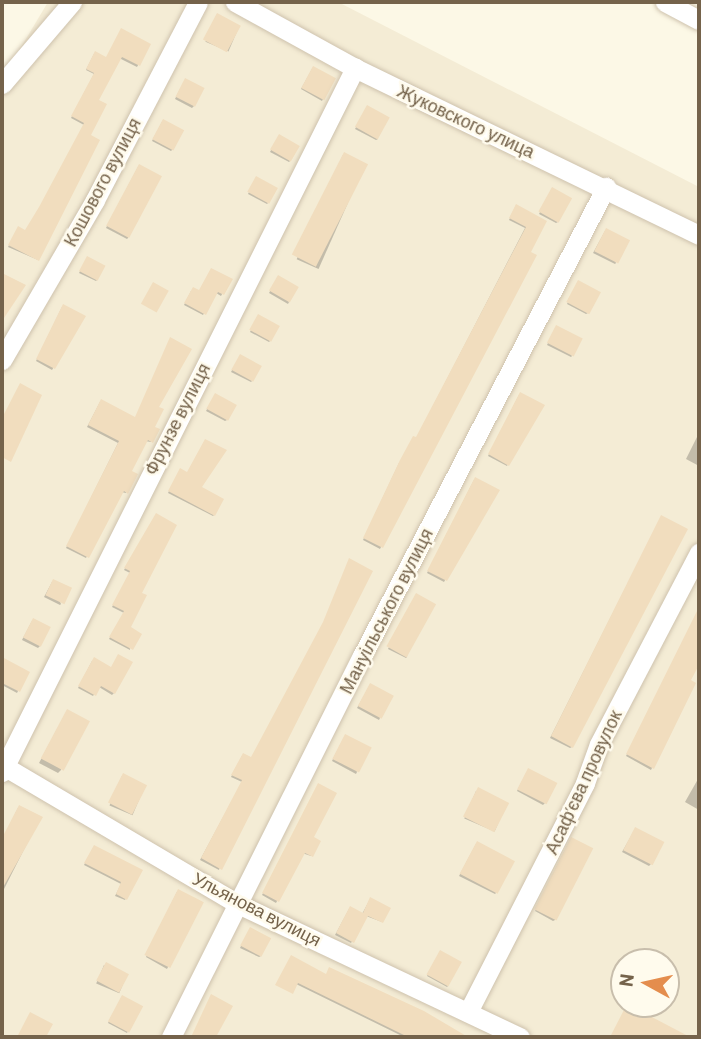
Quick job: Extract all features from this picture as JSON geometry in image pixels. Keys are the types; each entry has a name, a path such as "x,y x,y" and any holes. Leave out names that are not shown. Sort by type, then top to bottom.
{"street":[{"path":"2,84 72,2"},
{"name":"Кошового вулиця","path":"2,360 95,200 198,2"},
{"name":"Жуковского улица","path":"236,2 355,68 606,187 699,235"},
{"path":"665,2 699,20"},
{"name":"Фрунзе вулиця","path":"3,768 355,68"},
{"name":"Мануільського вулиця","path":"171,1037 362,656 606,187"},
{"name":"Асаф’єва провулок","path":"468,1012 585,783 598,744 699,554"},
{"name":"Ульянова вулиця","path":"3,768 238,904 520,1037"}],"shaded area":[{"path":"48,2 338,2 699,187 699,1037 2,1037 2,79"}],"building":[{"path":"217,13 241,26 227,52 203,39"},
{"path":"121,28 151,44 140,66 122,57 99,100 107,104 91,135 100,140 39,261 8,245 18,226 25,230 84,123 71,116 94,73 86,69 95,51 106,57"},
{"path":"313,66 336,78 324,100 301,88"},
{"path":"185,78 205,88 195,107 175,97"},
{"path":"367,105 390,118 378,139 355,127"},
{"path":"163,119 184,130 173,151 152,139"},
{"path":"279,134 300,146 291,162 270,150"},
{"path":"344,152 368,164 316,267 292,254"},
{"path":"139,164 162,176 129,238 106,226"},
{"path":"256,176 278,188 269,204 247,192"},
{"path":"552,187 572,198 559,223 538,211"},
{"path":"516,204 547,221 531,252 537,255 383,548 363,538 400,460 413,436 416,437 526,227 509,218"},
{"path":"606,228 630,240 618,263 594,251"},
{"path":"87,256 106,266 98,281 79,271"},
{"path":"211,268 233,279 224,295 218,292 206,315 184,303 193,287 199,290"},
{"path":"2,273 26,285 2,321"},
{"path":"278,275 299,287 290,303 269,291"},
{"path":"578,280 601,292 589,314 566,302"},
{"path":"153,282 169,291 157,313 141,304"},
{"path":"63,304 86,316 55,369 36,359"},
{"path":"258,314 280,326 271,342 249,330"},
{"path":"556,325 583,339 574,356 547,343"},
{"path":"170,337 192,349 159,407 164,409 155,427 160,429 153,443 148,440 132,471 138,474 128,494 124,491 89,558 66,546 119,441 88,425 101,399 135,417"},
{"path":"240,354 262,366 253,382 231,370"},
{"path":"20,383 42,395 11,462 2,457 2,418"},
{"path":"520,392 545,405 509,466 488,454"},
{"path":"215,393 237,405 228,421 206,409"},
{"path":"205,439 227,450 202,487 224,499 215,516 168,491 180,468 187,472"},
{"path":"475,477 500,490 447,581 427,571"},
{"path":"156,513 177,525 142,593 147,595 131,627 142,634 133,650 109,637 124,611 112,605 130,571 124,568"},
{"path":"661,515 688,529 573,748 551,736"},
{"path":"349,558 373,571 222,870 201,858 242,780 231,775 243,753 251,757 323,622"},
{"path":"53,579 72,588 64,604 45,595"},
{"path":"416,593 436,604 407,658 386,646"},
{"path":"699,607 699,665 691,680 696,683 654,769 626,754"},
{"path":"33,618 51,627 41,647 23,638"},
{"path":"118,654 133,662 115,694 101,686 96,696 78,686 94,657 111,667"},
{"path":"2,657 30,672 20,692 2,683"},
{"path":"370,683 394,696 382,719 358,706"},
{"path":"67,709 90,721 64,771 41,758"},
{"path":"345,734 372,748 359,773 332,759"},
{"path":"528,768 557,783 547,804 517,789"},
{"path":"123,773 147,785 132,815 108,802"},
{"path":"318,783 337,793 314,837 321,841 313,857 305,853 279,902 262,893"},
{"path":"478,787 509,803 494,832 463,816"},
{"path":"19,805 43,817 2,889 2,838"},
{"path":"635,827 664,842 653,865 623,850"},
{"path":"571,837 593,848 557,921 534,909"},
{"path":"477,841 515,861 498,894 460,874"},
{"path":"94,845 143,870 127,900 116,894 121,882 84,863"},
{"path":"178,889 204,902 170,968 144,955"},
{"path":"370,897 391,908 383,923 368,916 354,943 336,933 350,906 363,913"},
{"path":"250,927 271,938 261,957 240,946"},
{"path":"440,950 462,962 448,987 426,974"},
{"path":"291,955 326,974 329,967 424,1011 468,1037 408,1037 298,983 293,994 275,985"},
{"path":"106,962 129,974 119,993 96,981"},
{"path":"211,994 233,1006 216,1037 191,1037"},
{"path":"122,995 143,1006 129,1033 108,1021"},
{"path":"30,1012 53,1024 46,1037 17,1037"},
{"path":"620,1018 654,1018 690,1037 610,1037"}]}
